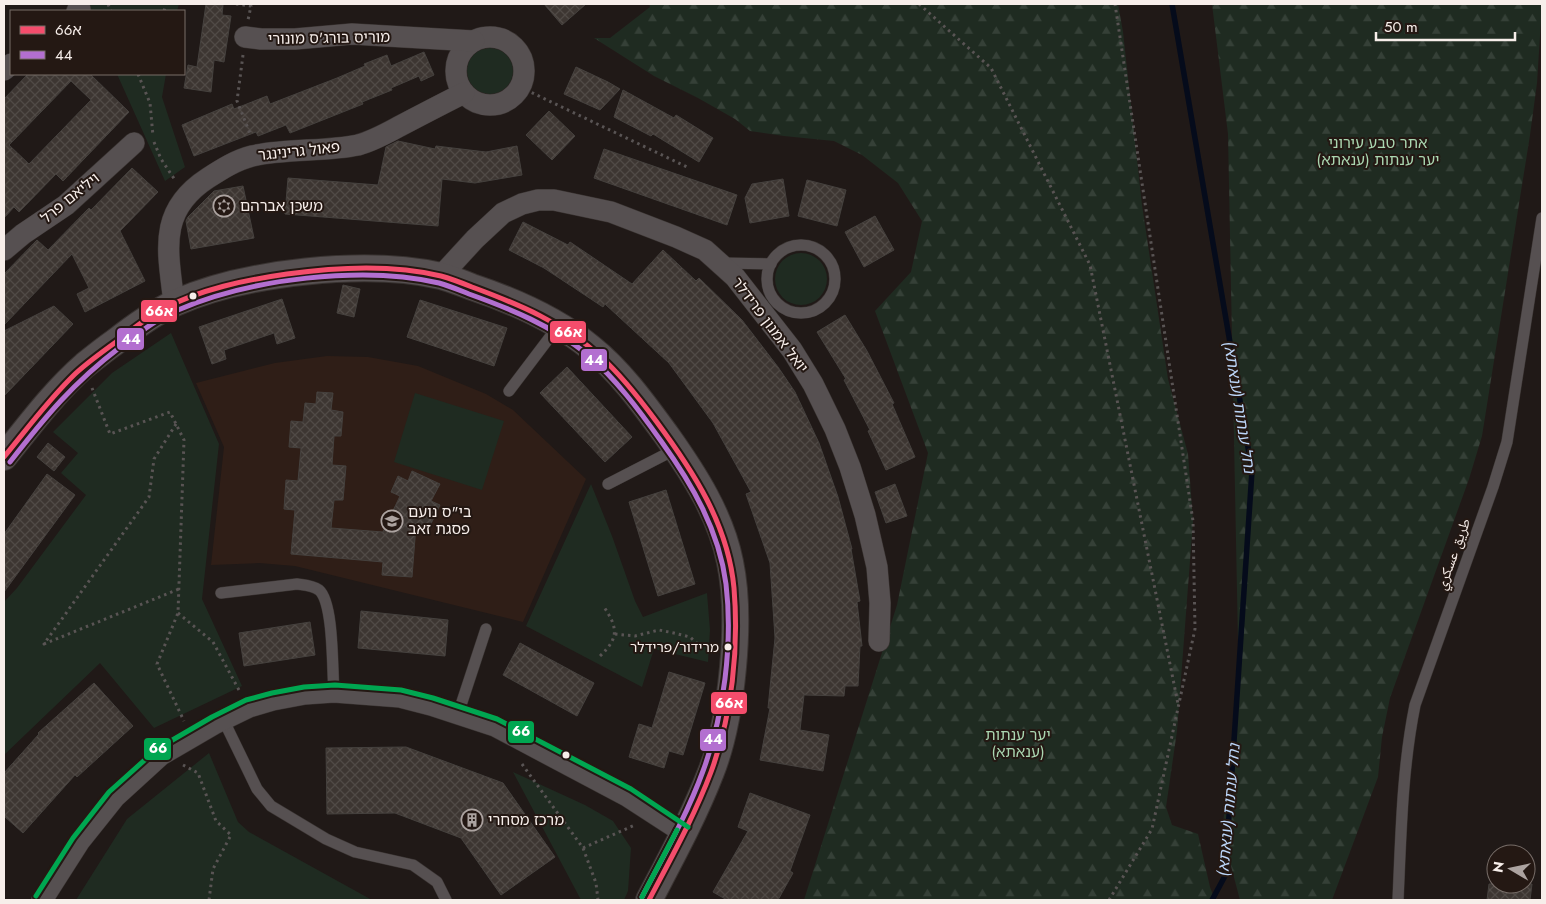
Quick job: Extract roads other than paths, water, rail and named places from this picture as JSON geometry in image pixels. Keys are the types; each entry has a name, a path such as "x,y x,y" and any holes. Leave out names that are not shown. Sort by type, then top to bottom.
{"street":[{"name":"מוריס בורג'ס מונורי","path":"245,37 261,40 352,34 474,41"},
{"path":"485,37 497,37 506,40 515,47 522,57 524,69 523,82 517,92 508,100 497,105 484,105 473,101 464,93 458,83 456,71 458,58 464,48 474,41 485,37"},
{"name":"פאול גרינינגר","path":"174,303 168,233 176,211 185,196 197,185 231,164 252,156 359,144 377,137 464,93"},
{"name":"ויליאם פרל","path":"4,250 23,234 66,205 134,142"},
{"name":"יואל אמנון פרידלר","path":"441,276 475,239 503,213 522,204 538,200 554,200 612,212 676,236 705,250 734,276 792,350 813,384 835,429 850,467 865,515 877,567 880,604 879,641"},
{"path":"4,457 48,403 84,366 141,321 174,303 223,286 269,277 328,270 390,269 441,276 486,292 559,326 592,349 614,370 647,408 676,449 700,488 722,531 731,564 735,603 733,658 722,734 712,771 684,833 649,900"},
{"path":"42,900 79,842 115,797 161,755 223,719 249,707 272,700 305,694 334,692 400,697 495,726 627,796 684,833"}],"lane":[{"name":"طريق عسكري","path":"1398,900 1407,741 1415,705 1493,487 1507,442 1542,218"},
{"path":"800,245 811,246 822,252 832,263 835,275 833,293 826,303 816,310 805,313 793,312 780,306 772,297 768,285 768,274 771,264 778,254 788,248 800,245"},
{"path":"718,262 771,264"},
{"path":"509,391 559,326"},
{"path":"608,484 676,449"},
{"path":"221,593 297,584 318,590 326,598 329,612 334,692"},
{"path":"458,714 486,629"},
{"path":"223,719 257,789 271,806 326,839 355,852 413,865 437,882 446,900"}],"waterway":[{"name":"נחל ענתות (ענאתא)","path":"1172,4 1252,471 1225,876 1212,900"}],"place":[{"name":"משכן אברהם","path":"224,206"},
{"name":"בי\"ס נועם פסגת זאב","path":"392,521"},
{"name":"מרידור/פרידלר","path":"728,647"},
{"name":"מרכז מסחרי","path":"472,820"}],"park label":[{"name":"אתר טבע עירוני יער ענתות (ענאתא)","path":"1378,152"},
{"name":"יער ענתות (ענאתא)","path":"1018,744"}]}
